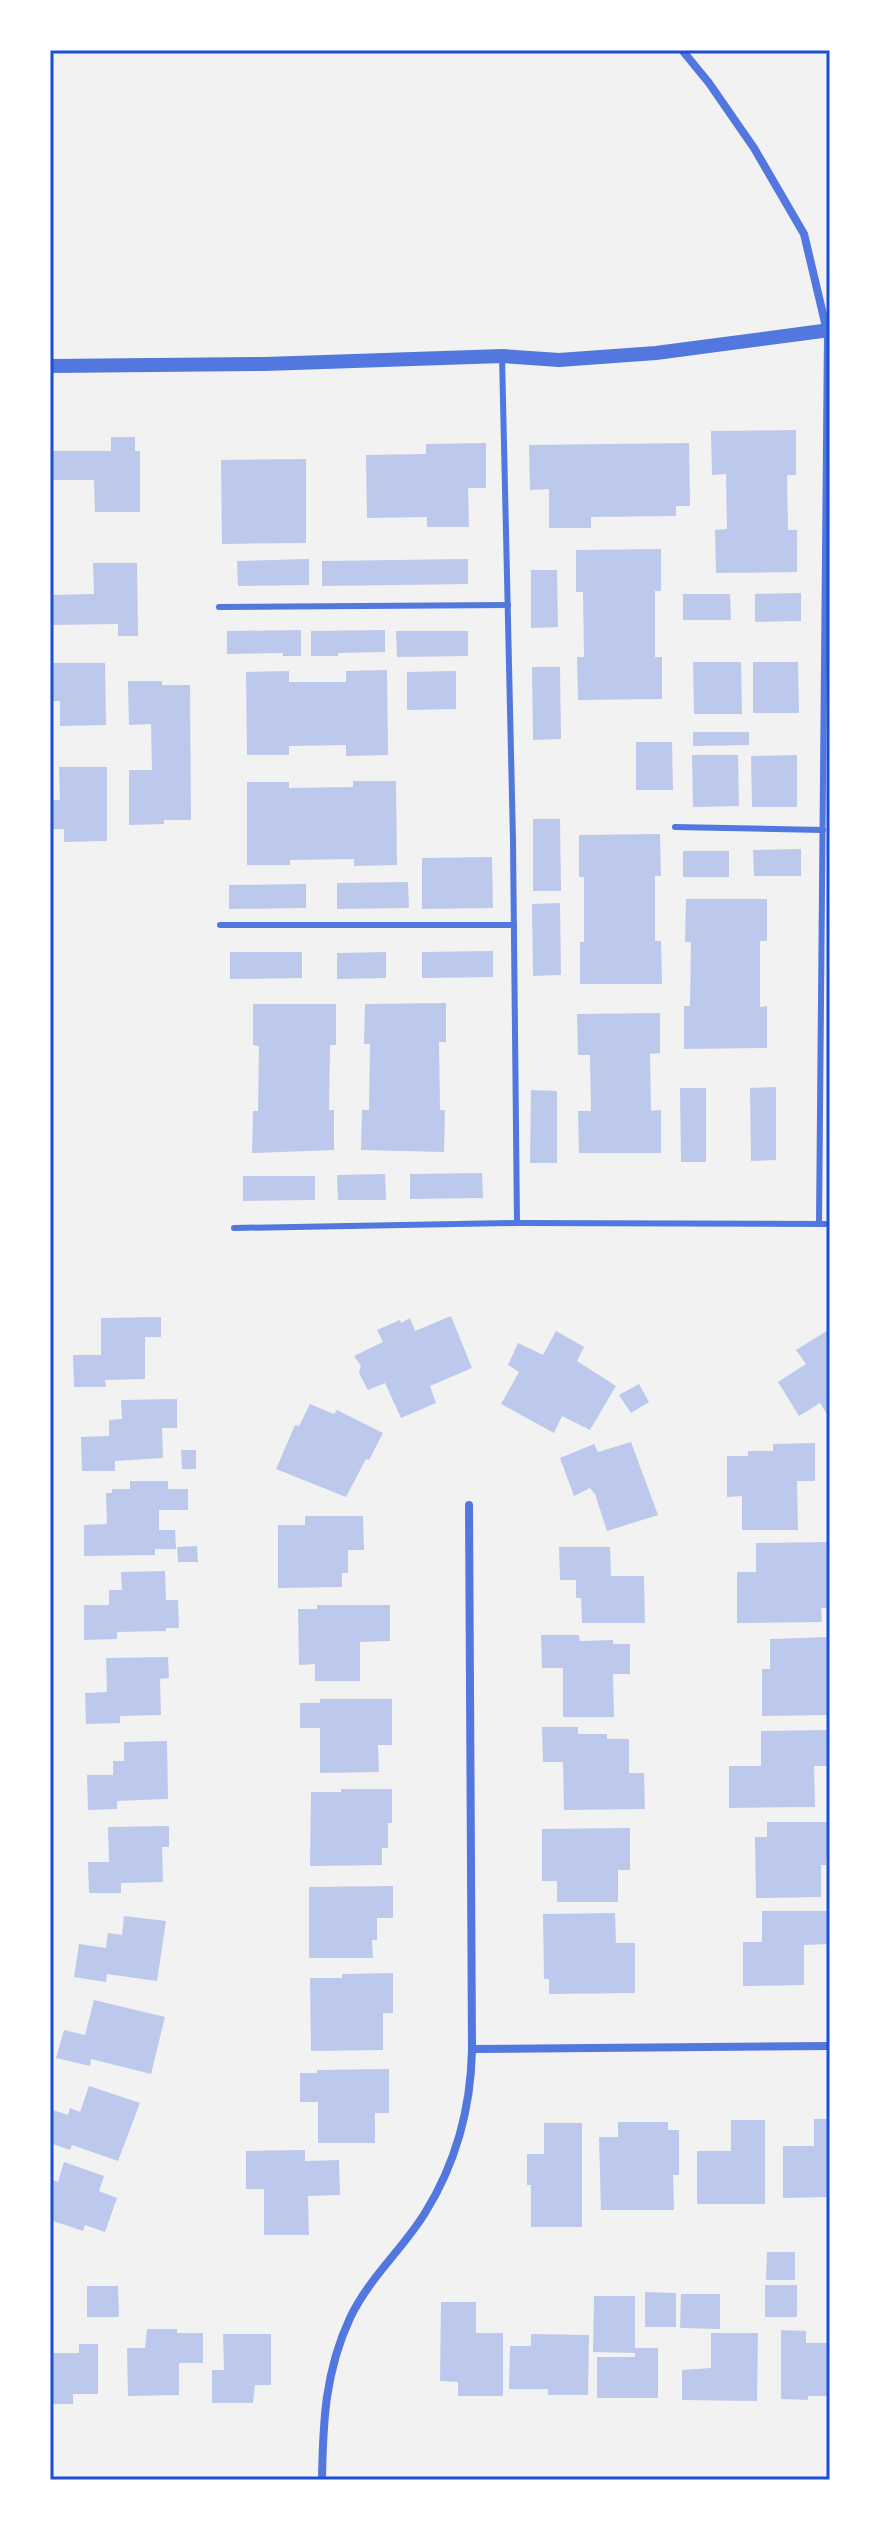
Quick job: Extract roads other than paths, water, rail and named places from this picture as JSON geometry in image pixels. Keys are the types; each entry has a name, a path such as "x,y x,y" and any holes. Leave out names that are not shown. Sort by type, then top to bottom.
{"street":[{"path":"50,366 265,364 502,356 559,360 629,355 829,330 804,234 754,148 682,50"},
{"path":"322,2480 323,2413 333,2364 351,2317 376,2275 424,2214 450,2166 464,2123 472,2049 469,1505"},
{"path":"472,2049 830,2046"}],"lane":[{"path":"819,1224 826,925 823,830 829,330"},
{"path":"502,356 517,1223"},
{"path":"219,607 508,605"},
{"path":"675,827 823,830"},
{"path":"220,925 514,925"},
{"path":"234,1228 517,1223 830,1224"}]}
